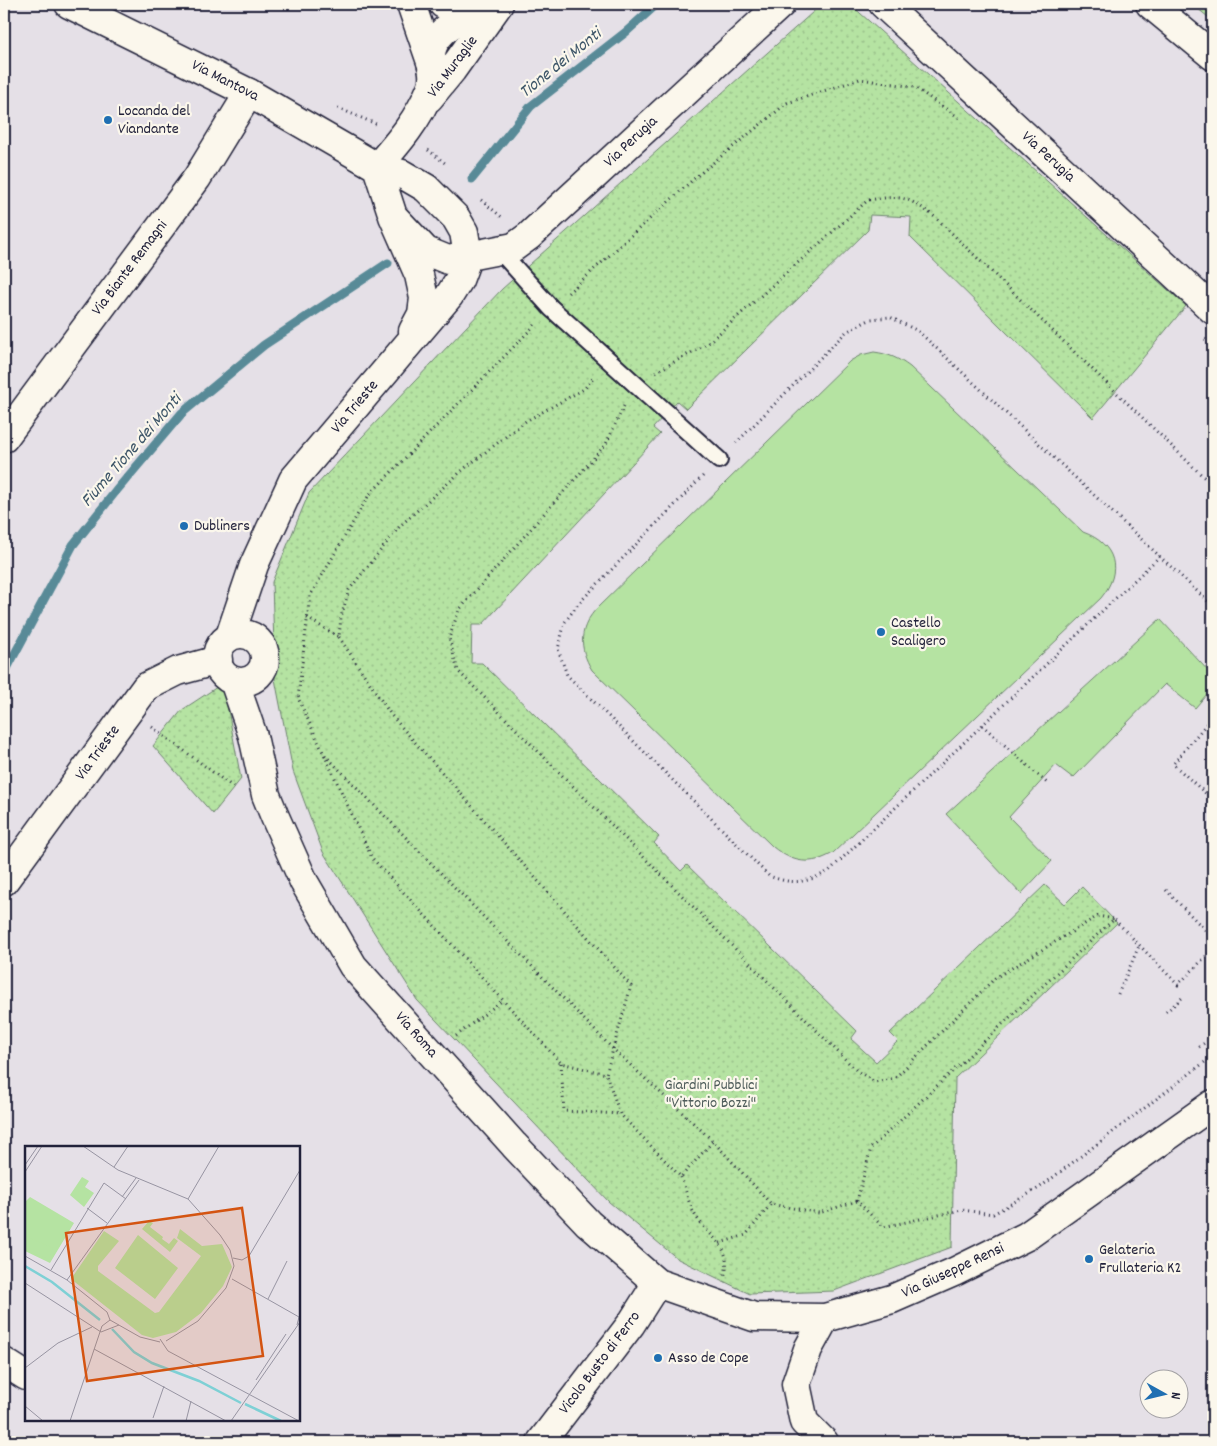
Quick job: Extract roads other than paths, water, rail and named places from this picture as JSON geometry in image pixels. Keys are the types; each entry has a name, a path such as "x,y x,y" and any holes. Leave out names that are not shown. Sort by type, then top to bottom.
{"street":[{"name":"Via Mantova","path":"69,4 249,93 377,167 402,174 426,188 456,218 464,232 468,256"},
{"path":"405,348 422,314 424,298 419,275 394,216 377,167 406,134 424,105 434,81 431,62 411,4"},
{"path":"443,4 461,8 490,5"},
{"name":"Via Perugia","path":"468,256 514,247 528,236 782,4"},
{"name":"Via Perugia","path":"883,4 1213,310"},
{"path":"1150,4 1213,56"},
{"name":"Via Muraglie","path":"431,62 431,50 437,36 490,5"},
{"name":"Via Muraglie","path":"424,105 452,70 490,5"},
{"name":"Via Biante Remagni","path":"4,438 197,178 249,93"},
{"path":"394,216 426,251 448,260 468,256"},
{"name":"Via Trieste","path":"237,671 218,651 223,642 230,636 254,565 293,480 449,296 459,280 468,256"},
{"name":"Via Trieste","path":"4,881 146,687 178,671 237,671 266,656 263,646 257,639 254,565"},
{"path":"230,636 248,634 257,639"},
{"name":"Via Roma","path":"237,671 266,795 304,882 353,966 514,1145 588,1223 657,1283"},
{"name":"Via Giuseppe Rensi","path":"657,1283 754,1317 826,1318 892,1299 954,1272 1027,1236 1213,1104"},
{"name":"Vicolo Busto di Ferro","path":"540,1442 632,1324 657,1283"},
{"path":"824,1442 804,1422 796,1384 808,1349 826,1318"},
{"path":"4,1362 25,1375"}],"lane":[{"path":"498,250 551,308 606,360 719,460"}],"waterway":[{"name":"Tione dei Monti","path":"472,179 531,106 626,32 657,4"},
{"name":"Fiume Tione dei Monti","path":"4,674 73,545 182,413 264,345 388,263"}],"place":[{"name":"Locanda del Viandante","path":"108,120"},
{"name":"Dubliners","path":"184,526"},
{"name":"Castello Scaligero","path":"881,632"},
{"name":"Gelateria Frullateria K2","path":"1089,1259"},
{"name":"Asso de Cope","path":"658,1358"}],"park label":[{"name":"Giardini Pubblici \"Vittorio Bozzi\"","path":"711,1094"}]}
